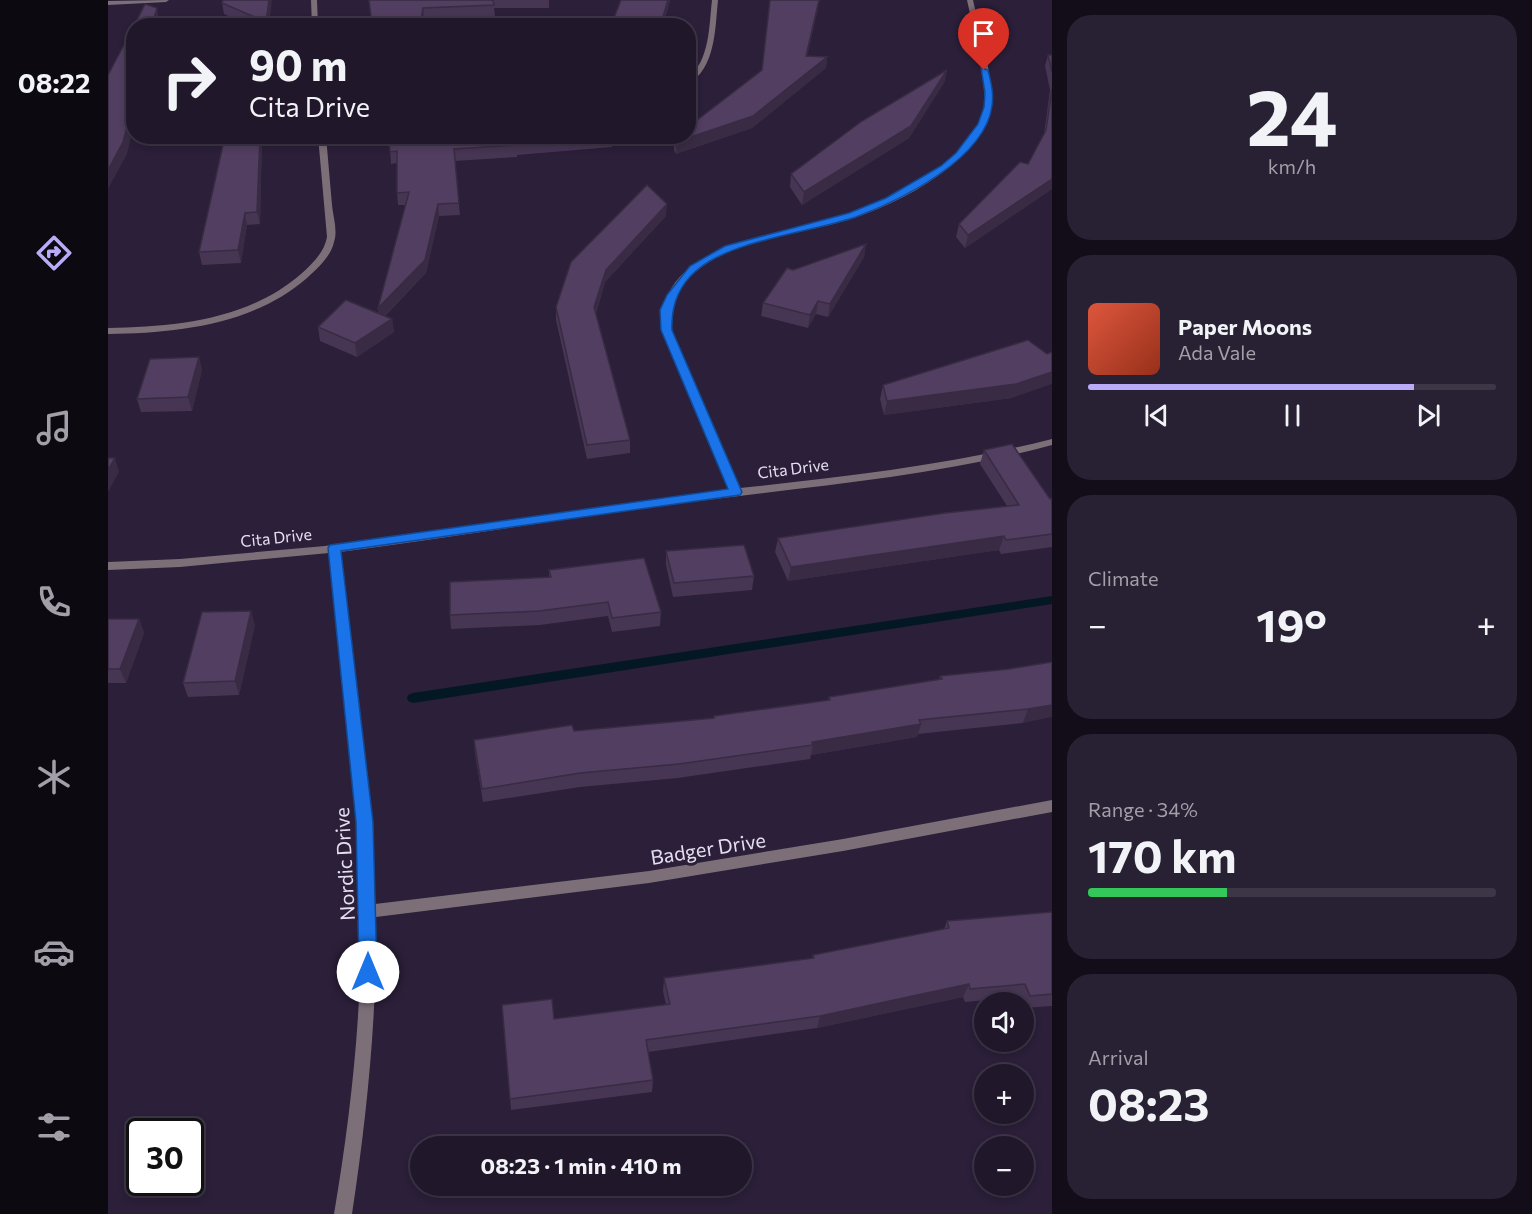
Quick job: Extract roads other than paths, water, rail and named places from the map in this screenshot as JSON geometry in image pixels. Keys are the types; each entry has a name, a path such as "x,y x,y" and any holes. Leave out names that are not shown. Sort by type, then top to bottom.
{"street":[{"path":"108,3 166,0"},
{"path":"314,0 315,18"},
{"path":"696,75 706,62 715,0"},
{"path":"736,492 666,330 666,310 672,295 694,268 729,248 830,223 870,208 928,179 959,155 982,124 988,107 989,93 970,0"},
{"path":"108,331 180,326 239,312 290,288 310,271 324,256 331,238 323,144"},
{"name":"Cita Drive","path":"108,566 198,562 334,548 736,492 923,469 1052,442"},
{"name":"Nordic Drive","path":"334,548 364,822 368,911 368,993 363,1070 343,1214"},
{"name":"Badger Drive","path":"368,911 649,877 843,845 1052,806"}],"waterway":[{"path":"413,698 1052,600"}]}
